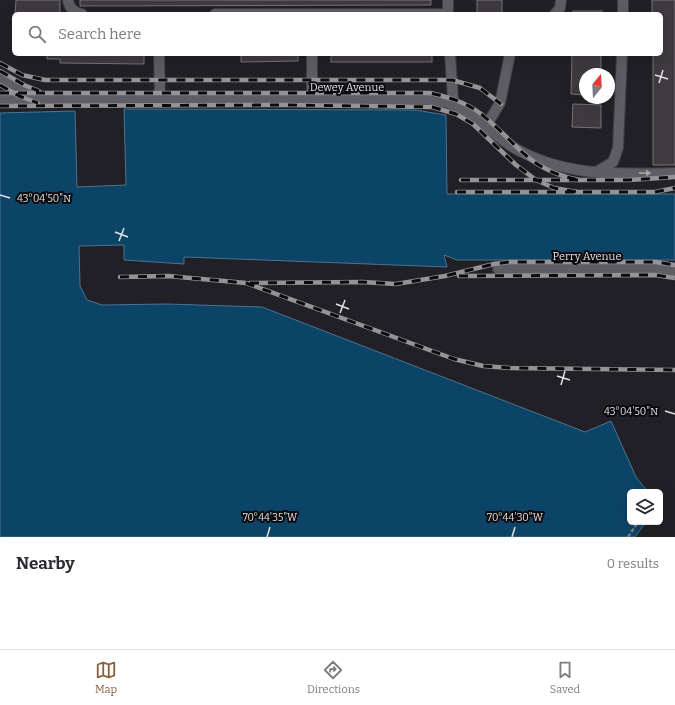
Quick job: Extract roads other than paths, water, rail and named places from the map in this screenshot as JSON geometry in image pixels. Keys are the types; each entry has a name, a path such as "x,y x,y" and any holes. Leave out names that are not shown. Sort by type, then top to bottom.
{"street":[{"path":"68,0 71,8 75,12"},
{"path":"448,0 448,12"},
{"path":"557,12 560,8 561,0"},
{"path":"623,0 623,12"},
{"path":"159,56 160,100"},
{"path":"312,56 312,100"},
{"path":"450,56 453,99 456,106"},
{"path":"486,126 500,103 510,56"},
{"path":"596,172 609,166 616,156 619,133 622,56"},
{"path":"0,78 35,96 58,100"},
{"name":"Dewey Avenue","path":"0,99 427,99 456,106 468,112 512,147 540,161 568,170 615,174 675,173"},
{"name":"Perry Avenue","path":"498,269 655,268 675,271"}],"water":[{"path":"124,109 415,110 446,115 447,194 675,194 675,260 457,260 444,255 447,267 184,257 184,264 124,260 124,245 79,246 80,286 87,300 102,305 167,304 262,307 585,432 611,421 636,477 646,489 627,489 627,525 644,525 635,537 0,537 0,113 75,111 77,187 126,185"}],"railway":[{"path":"0,63 22,75 45,80 452,80 480,88 501,104"},
{"path":"0,71 24,85 39,91"},
{"path":"0,85 19,96 38,103"},
{"path":"0,93 430,93 450,98 469,106 494,125 524,154 535,162 547,170 579,180"},
{"path":"0,106 288,105 432,107 456,114 473,124 516,165 536,180 554,188 577,192"},
{"path":"461,180 629,180 675,177"},
{"path":"457,192 655,192 675,188"},
{"path":"250,283 362,282 396,284 445,276 494,264 509,262 656,262 675,265"},
{"path":"459,276 655,275 675,278"},
{"path":"120,277 168,276 246,283 454,359 483,366 510,368 675,370"}]}
